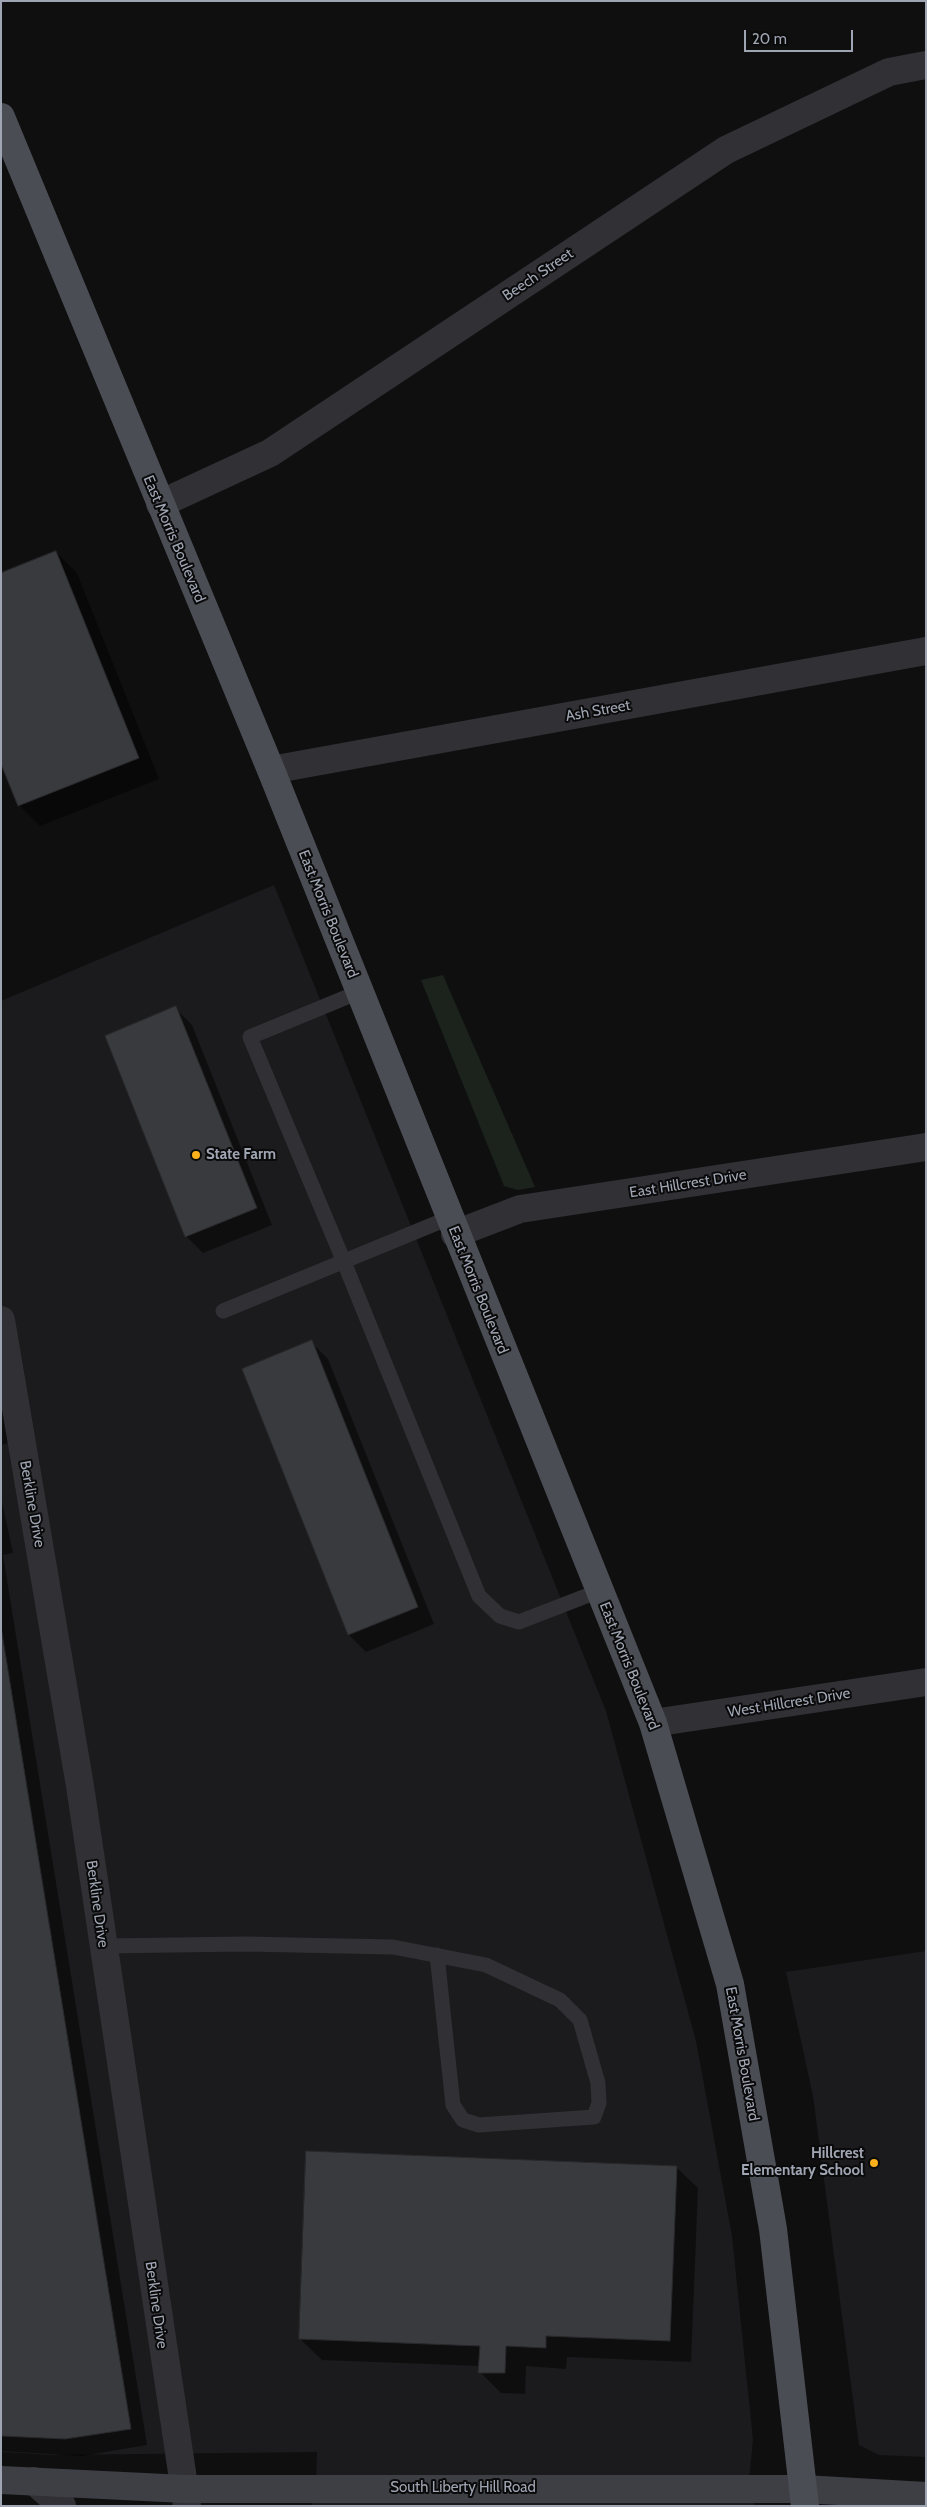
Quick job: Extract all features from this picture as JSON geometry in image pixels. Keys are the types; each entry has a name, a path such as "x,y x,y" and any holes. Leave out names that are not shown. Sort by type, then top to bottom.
{"main road":[{"name":"East Morris Boulevard","path":"1,117 270,770 653,1723 730,1984 773,2229 804,2497"},
{"name":"South Liberty Hill Road","path":"1,2480 34,2481 186,2497 316,2488 804,2497 926,2496"},
{"path":"291,2506 316,2488"}],"street":[{"name":"Beech Street","path":"160,504 270,453 726,150 889,72 926,65"},
{"name":"Ash Street","path":"270,770 926,651"},
{"name":"East Hillcrest Drive","path":"452,1226 520,1209 926,1147"},
{"name":"Berkline Drive","path":"1,1320 80,1786 186,2497"},
{"name":"West Hillcrest Drive","path":"653,1723 926,1682"},
{"path":"34,2481 62,2506"}],"lane":[{"path":"359,992 250,1038 344,1262 479,1596 500,1616 519,1622 599,1591"},
{"path":"223,1311 344,1262 452,1226"},
{"path":"103,1946 245,1944 393,1947 437,1955 486,1965 560,2000 580,2020 598,2083 599,2102 594,2117 479,2125 463,2120 453,2105 437,1955"}],"shaded area":[{"path":"274,885 606,1711 696,2041 732,2236 753,2440 748,2489 755,2506 312,2506 316,2488 317,2452 53,2455 1,2452 1,1001"},
{"path":"443,975 535,1187 518,1190 504,1186 421,980"},
{"name":"Hillcrest Elementary School","path":"926,1951 926,2457 879,2455 859,2445 813,2096 786,1972"}],"building":[{"path":"56,551 139,758 18,806 1,764 1,573"},
{"path":"176,1006 257,1208 185,1237 105,1036"},
{"path":"312,1340 418,1607 348,1635 242,1369"},
{"path":"1,1627 131,2429 65,2439 1,2436"},
{"path":"306,2151 677,2166 670,2341 546,2336 546,2348 506,2346 505,2373 478,2373 480,2346 299,2339"}],"place":[{"name":"State Farm","path":"196,1155"},
{"name":"Hillcrest Elementary School","path":"874,2163"}]}
